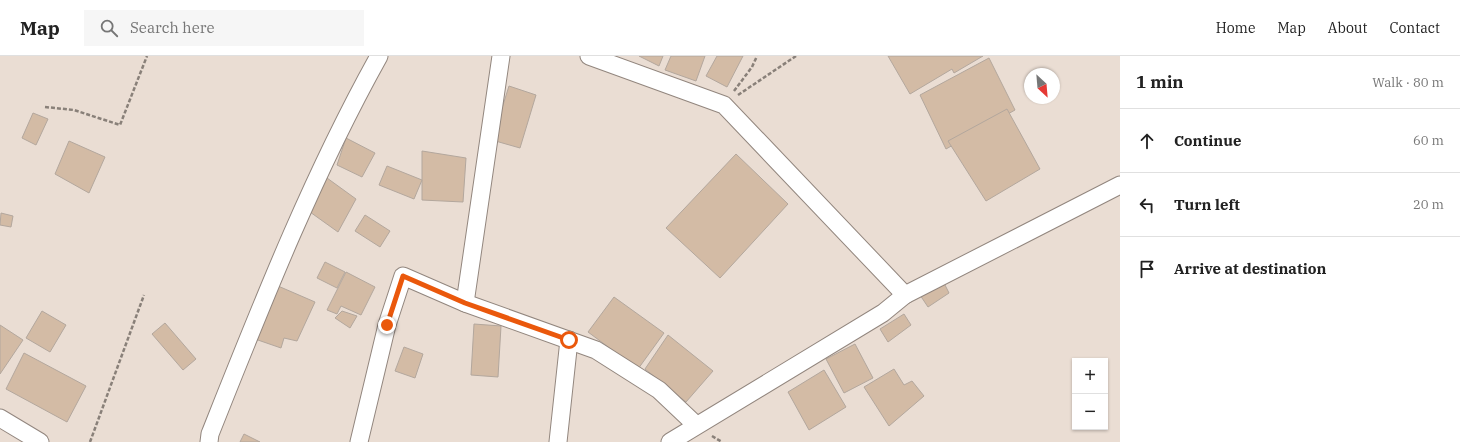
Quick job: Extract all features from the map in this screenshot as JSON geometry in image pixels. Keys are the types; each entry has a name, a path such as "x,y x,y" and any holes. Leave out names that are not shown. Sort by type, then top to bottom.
{"street":[{"path":"209,442 210,434 244,349 328,153 379,56"},
{"path":"465,303 501,56"},
{"path":"589,56 724,105 905,295"},
{"path":"670,442 883,313 905,295 1120,185"},
{"path":"359,442 387,325 403,276 465,303 596,350 659,390 696,426"},
{"path":"558,442 569,340"},
{"path":"0,418 30,439"}],"path":[{"path":"45,107 74,110 120,125 147,56"},
{"path":"724,105 752,66 757,56"},
{"path":"724,105 796,56"},
{"path":"90,442 144,295"}],"building":[{"path":"639,56 663,56 659,66"},
{"path":"671,56 705,56 696,81 665,70"},
{"path":"717,56 743,56 727,87 706,76"},
{"path":"888,56 983,56 954,73 952,69 910,94"},
{"path":"989,58 1015,110 946,149 920,95"},
{"path":"509,86 536,95 520,148 492,140"},
{"path":"1007,109 1040,169 986,201 948,141"},
{"path":"33,113 48,119 36,145 22,138"},
{"path":"346,138 375,153 362,177 337,165"},
{"path":"69,141 105,157 89,193 55,174"},
{"path":"422,151 466,158 463,202 422,200"},
{"path":"736,154 788,204 720,278 666,228"},
{"path":"387,166 422,180 414,199 379,185"},
{"path":"327,178 356,199 338,232 310,212"},
{"path":"1,213 13,216 11,227 0,225"},
{"path":"365,215 390,231 380,247 355,231"},
{"path":"325,262 345,272 337,288 317,278"},
{"path":"346,272 375,287 361,315 341,306 337,314 327,310"},
{"path":"944,283 949,293 928,307 920,295"},
{"path":"278,286 315,302 297,341 284,338 281,348 255,339"},
{"path":"614,297 664,333 638,369 588,332"},
{"path":"42,311 66,325 50,352 26,338"},
{"path":"342,311 357,316 350,328 335,318"},
{"path":"904,314 911,325 888,342 880,329"},
{"path":"165,323 196,359 183,370 152,334"},
{"path":"474,324 501,326 498,377 471,375"},
{"path":"0,325 23,340 0,374"},
{"path":"668,335 713,371 686,402 645,369"},
{"path":"855,344 873,378 844,393 826,359"},
{"path":"404,347 423,354 415,378 395,371"},
{"path":"24,353 86,386 67,422 6,389"},
{"path":"894,369 904,385 912,381 924,396 889,426 864,387"},
{"path":"824,370 846,407 809,430 788,392"},
{"path":"244,434 260,442 240,442"}],"route":[{"path":"387,325 403,276 465,303 569,340"}]}
